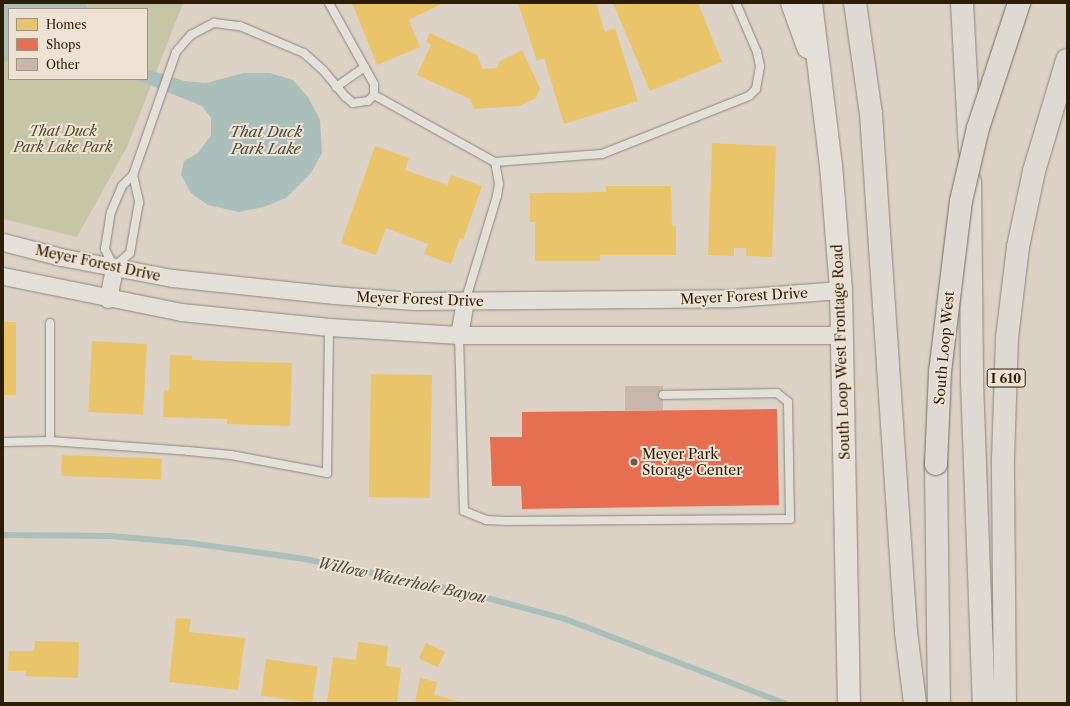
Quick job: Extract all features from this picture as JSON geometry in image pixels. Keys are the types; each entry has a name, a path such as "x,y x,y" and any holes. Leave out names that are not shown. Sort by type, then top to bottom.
{"highway":[{"path":"855,3 871,114 906,632 915,703"},
{"path":"962,3 970,140 972,382 984,703"},
{"name":"South Loop West","path":"939,703 936,464 940,372 961,201 980,120 1019,3"},
{"name":"I 610","path":"1005,703 1003,459 1007,338 1018,247 1034,171 1067,60"}],"main road":[{"path":"792,3 821,86"},
{"name":"South Loop West Frontage Road","path":"811,3 821,86 841,290 849,694"}],"street":[{"name":"Meyer Forest Drive","path":"3,242 114,267 172,278 334,296 464,302 734,298 841,290"},
{"path":"108,299 114,267"},
{"path":"3,276 108,299 181,312 329,327 459,335 842,335"},
{"path":"459,335 464,302"}],"lane":[{"path":"133,175 139,202 130,253 114,267 105,249 111,212 122,186 133,175 176,52 191,35 203,27 227,23 304,53 353,102 368,101 374,95 374,84 329,3"},
{"path":"374,95 495,162 602,154 749,96 756,89 760,66 758,52 736,3"},
{"path":"336,86 365,67"},
{"path":"464,302 497,196 499,184 495,162"},
{"path":"50,323 50,441"},
{"path":"3,442 50,441 231,455 327,473 329,327"},
{"path":"459,335 464,511 486,520 507,521 790,519 788,402 777,393 663,395"}],"green space":[{"name":"That Duck Park Lake Park","path":"3,3 183,3 127,147 77,237 3,219"}],"water":[{"path":"3,3 85,3 88,8 8,8 8,60 3,63"},
{"name":"That Duck Park Lake","path":"148,69 184,81 206,83 244,73 270,73 293,80 308,97 320,120 322,153 311,173 286,198 264,207 239,212 208,205 191,193 181,175 184,161 198,153 211,135 211,118 202,106 137,80 148,80"}],"building: Homes":[{"path":"352,3 443,3 409,20 420,47 377,65"},
{"path":"518,3 596,3 605,32 615,28 638,101 564,124 544,58 537,61"},
{"path":"613,3 698,3 722,62 650,91"},
{"path":"430,33 477,55 483,69 497,68 500,61 522,50 540,88 536,98 519,106 474,109 470,99 417,75 431,45 426,42"},
{"path":"712,143 776,146 772,257 746,256 746,248 734,248 734,256 708,255"},
{"path":"375,146 409,158 405,170 448,185 451,175 482,186 463,240 460,238 451,264 424,254 428,244 386,228 376,255 341,243"},
{"path":"606,186 671,186 672,226 676,226 676,255 600,255 600,261 535,261 535,222 530,222 530,193 606,192"},
{"path":"3,322 16,322 16,395 3,395"},
{"path":"92,341 147,344 143,415 88,412"},
{"path":"170,355 192,356 192,360 292,363 290,426 227,424 227,419 163,417 164,390 169,391"},
{"path":"371,374 432,375 430,498 369,497"},
{"path":"62,455 162,458 161,479 61,476"},
{"path":"176,618 191,619 189,632 245,638 238,690 169,682"},
{"path":"35,641 79,642 78,678 25,676 26,671 8,671 9,651 34,651"},
{"path":"358,642 388,646 386,666 401,668 397,703 327,703 333,657 356,660"},
{"path":"426,643 445,652 438,667 419,658"},
{"path":"266,659 317,666 312,703 261,696"},
{"path":"420,678 437,682 434,695 466,703 415,703"}],"building: Shops":[{"name":"Meyer Park Storage Center","path":"777,409 779,505 522,509 521,486 492,486 490,437 522,437 522,412"}],"building: Other":[{"path":"625,386 663,386 663,410 625,410"}],"waterway":[{"name":"Willow Waterhole Bayou","path":"3,535 111,536 190,543 305,559 469,593 565,619 784,703"}],"place":[{"name":"Meyer Park Storage Center","path":"634,462"}]}
